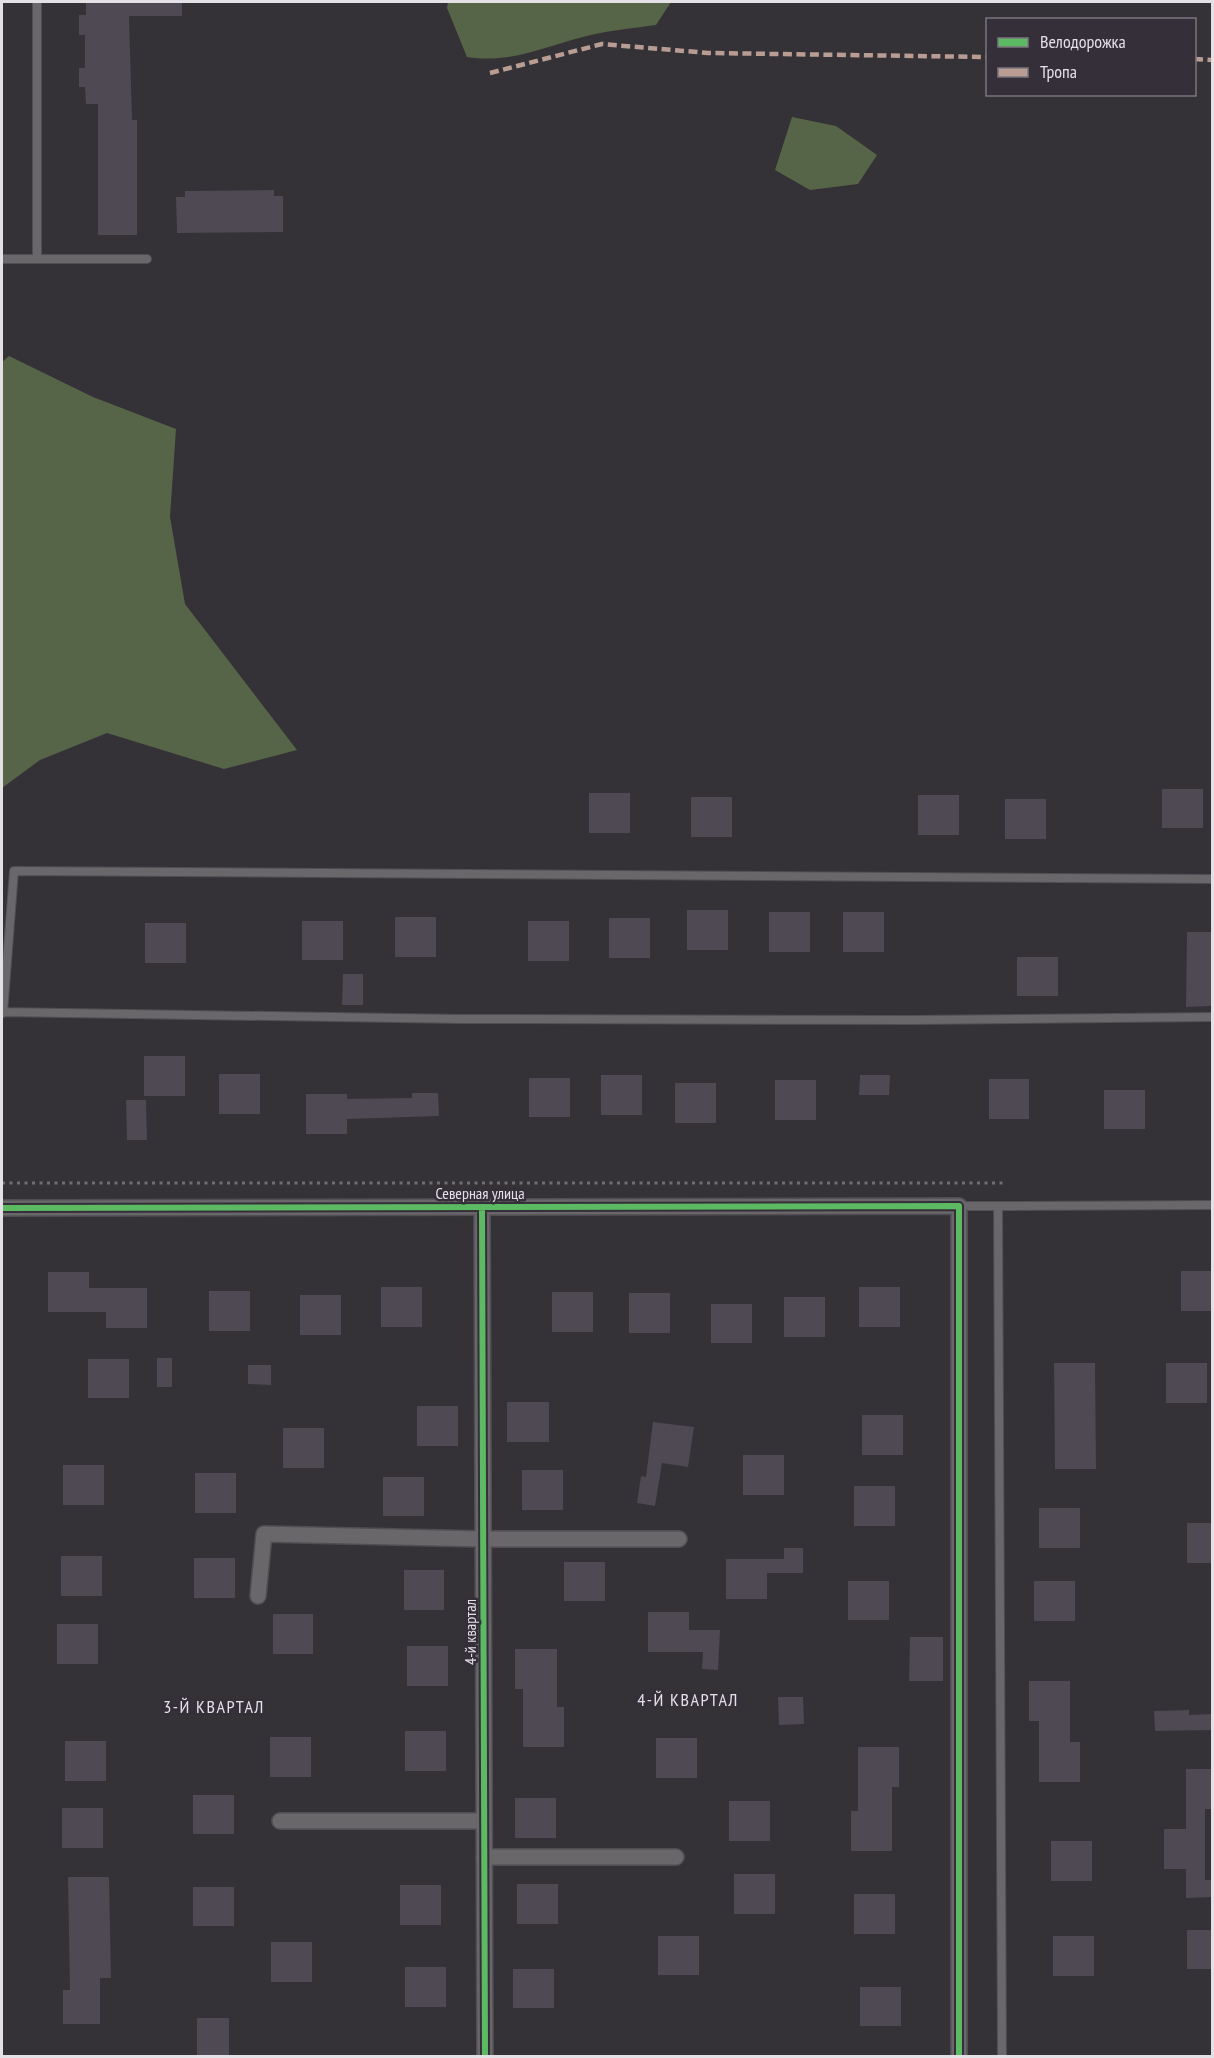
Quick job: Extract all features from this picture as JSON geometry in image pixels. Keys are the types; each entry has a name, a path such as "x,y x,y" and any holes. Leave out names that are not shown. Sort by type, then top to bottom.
{"street":[{"name":"Северная улица","path":"2,1208 959,1206"},
{"path":"959,1206 959,2056"},
{"name":"4-й квартал","path":"482,1207 485,2056"},
{"path":"258,1596 264,1534 483,1539 679,1539"},
{"path":"280,1821 484,1821"},
{"path":"484,1857 676,1857"}],"lane":[{"path":"37,2 37,259"},
{"path":"2,259 147,259"},
{"path":"1212,879 14,870 2,1013 460,1019 903,1020 1212,1017"},
{"path":"959,1206 1212,1205"},
{"path":"998,1206 1002,2056"}],"path":[{"path":"2,1183 1003,1183"}],"green space":[{"path":"448,2 671,2 656,25 599,33 515,56 484,58 467,57 447,8"},
{"path":"792,117 836,126 877,155 858,184 810,190 775,170"},
{"path":"9,356 93,397 176,429 170,517 185,604 297,750 224,769 107,733 40,760 2,788 2,362"}],"building":[{"path":"86,2 182,2 182,16 129,16 132,120 137,120 137,235 98,235 98,104 86,104 85,87 79,87 79,68 85,68 85,35 79,35 79,15 86,15"},
{"path":"274,190 274,196 283,196 283,232 177,233 176,197 185,197 185,191"},
{"path":"1162,789 1203,789 1203,828 1162,828"},
{"path":"589,793 630,793 630,833 589,833"},
{"path":"918,795 959,795 959,835 918,835"},
{"path":"691,797 732,797 732,837 691,837"},
{"path":"1005,799 1046,799 1046,839 1005,839"},
{"path":"687,910 728,910 728,950 687,950"},
{"path":"769,912 810,912 810,952 769,952"},
{"path":"843,912 884,912 884,952 843,952"},
{"path":"395,917 436,917 436,957 395,957"},
{"path":"609,918 650,918 650,958 609,958"},
{"path":"302,921 343,921 343,960 302,960"},
{"path":"528,921 569,921 569,961 528,961"},
{"path":"145,923 186,923 186,963 145,963"},
{"path":"1187,932 1212,932 1212,1006 1186,1007"},
{"path":"1017,957 1058,957 1058,996 1017,996"},
{"path":"343,974 363,974 363,1005 342,1005"},
{"path":"144,1056 185,1056 185,1096 144,1096"},
{"path":"219,1074 260,1074 260,1114 219,1114"},
{"path":"601,1075 642,1075 642,1115 601,1115"},
{"path":"860,1075 890,1075 889,1095 859,1095"},
{"path":"529,1078 570,1078 570,1117 529,1117"},
{"path":"989,1079 1029,1079 1029,1119 989,1119"},
{"path":"775,1080 816,1080 816,1120 775,1120"},
{"path":"675,1083 716,1083 716,1123 675,1123"},
{"path":"1104,1090 1145,1090 1145,1129 1104,1129"},
{"path":"412,1093 438,1093 439,1116 347,1119 347,1134 306,1134 306,1094 347,1094 347,1099 412,1098"},
{"path":"126,1100 146,1100 147,1140 127,1140"},
{"path":"1181,1271 1212,1271 1212,1311 1181,1311"},
{"path":"48,1272 89,1272 89,1288 147,1288 147,1328 106,1328 106,1312 48,1312"},
{"path":"381,1287 422,1287 422,1327 381,1327"},
{"path":"859,1287 900,1287 900,1327 859,1327"},
{"path":"209,1291 250,1291 250,1331 209,1331"},
{"path":"552,1292 593,1292 593,1332 552,1332"},
{"path":"629,1293 670,1293 670,1333 629,1333"},
{"path":"300,1295 341,1295 341,1335 300,1335"},
{"path":"784,1297 825,1297 825,1337 784,1337"},
{"path":"711,1304 752,1304 752,1343 711,1343"},
{"path":"157,1358 172,1358 172,1387 157,1387"},
{"path":"88,1359 129,1359 129,1398 88,1398"},
{"path":"1054,1363 1095,1363 1096,1469 1055,1469"},
{"path":"1166,1363 1207,1363 1207,1403 1166,1403"},
{"path":"248,1365 271,1365 271,1385 248,1384"},
{"path":"507,1402 549,1402 549,1442 507,1442"},
{"path":"417,1406 458,1406 458,1446 417,1446"},
{"path":"862,1415 903,1415 903,1455 862,1455"},
{"path":"653,1422 694,1427 688,1467 662,1463 655,1506 637,1503 641,1476 646,1477"},
{"path":"283,1428 324,1428 324,1468 283,1468"},
{"path":"743,1455 784,1455 784,1495 743,1495"},
{"path":"63,1465 104,1465 104,1505 63,1505"},
{"path":"522,1470 563,1470 563,1510 522,1510"},
{"path":"195,1473 236,1473 236,1513 195,1513"},
{"path":"383,1477 424,1477 424,1516 383,1516"},
{"path":"854,1486 895,1486 895,1526 854,1526"},
{"path":"1039,1508 1080,1508 1080,1548 1039,1548"},
{"path":"1187,1523 1212,1523 1212,1563 1187,1563"},
{"path":"784,1548 803,1548 803,1573 767,1573 767,1599 726,1599 726,1559 784,1559"},
{"path":"61,1556 102,1556 102,1596 61,1596"},
{"path":"194,1558 235,1558 235,1598 194,1598"},
{"path":"564,1562 605,1562 605,1601 564,1601"},
{"path":"404,1570 444,1570 444,1610 404,1610"},
{"path":"848,1581 889,1581 889,1620 848,1620"},
{"path":"1034,1581 1075,1581 1075,1621 1034,1621"},
{"path":"648,1612 689,1612 689,1630 720,1630 718,1670 702,1669 703,1652 648,1652"},
{"path":"273,1614 313,1614 313,1654 273,1654"},
{"path":"57,1624 98,1624 98,1664 57,1664"},
{"path":"910,1637 943,1637 943,1681 909,1681"},
{"path":"407,1646 448,1646 448,1686 407,1686"},
{"path":"515,1649 557,1649 557,1707 564,1707 564,1747 523,1747 523,1689 515,1689"},
{"path":"1029,1681 1070,1681 1070,1742 1080,1742 1080,1782 1039,1782 1039,1721 1029,1721"},
{"path":"778,1697 803,1697 804,1724 779,1725"},
{"path":"1189,1710 1189,1715 1212,1714 1212,1730 1155,1731 1154,1711"},
{"path":"405,1731 446,1731 446,1771 405,1771"},
{"path":"270,1737 311,1737 311,1777 270,1777"},
{"path":"656,1738 697,1738 697,1778 656,1778"},
{"path":"65,1741 106,1741 106,1781 65,1781"},
{"path":"858,1747 899,1747 899,1787 892,1787 892,1851 851,1851 851,1811 858,1811"},
{"path":"1186,1769 1212,1769 1212,1809 1205,1809 1205,1880 1212,1880 1212,1897 1186,1898 1186,1869 1164,1869 1164,1829 1186,1829"},
{"path":"193,1795 234,1795 234,1834 193,1834"},
{"path":"515,1798 556,1798 556,1838 515,1838"},
{"path":"729,1801 770,1801 770,1841 729,1841"},
{"path":"62,1808 103,1808 103,1848 62,1848"},
{"path":"1051,1841 1092,1841 1092,1881 1051,1881"},
{"path":"734,1874 775,1874 775,1914 734,1914"},
{"path":"68,1877 109,1877 111,1978 100,1978 100,2024 63,2024 63,1990 70,1990"},
{"path":"517,1884 558,1884 558,1924 517,1924"},
{"path":"400,1885 441,1885 441,1925 400,1925"},
{"path":"193,1887 234,1887 234,1926 193,1926"},
{"path":"854,1894 895,1894 895,1934 854,1934"},
{"path":"1187,1930 1212,1930 1212,1969 1187,1969"},
{"path":"658,1936 699,1936 699,1975 658,1975"},
{"path":"1053,1936 1094,1936 1094,1976 1053,1976"},
{"path":"271,1942 312,1942 312,1982 271,1982"},
{"path":"405,1967 446,1967 446,2007 405,2007"},
{"path":"513,1969 554,1969 554,2008 513,2008"},
{"path":"860,1987 901,1987 901,2026 860,2026"},
{"path":"197,2018 229,2018 229,2056 197,2056"}],"marked path":[{"path":"490,73 602,44 708,53 986,57"},
{"path":"1196,59 1212,60"}],"cycle path":[{"path":"2,1208 959,1206 959,2056"},
{"path":"482,1207 485,2056"}],"district":[{"name":"4-Й КВАРТАЛ","path":"688,1700"},
{"name":"3-Й КВАРТАЛ","path":"214,1707"}]}
